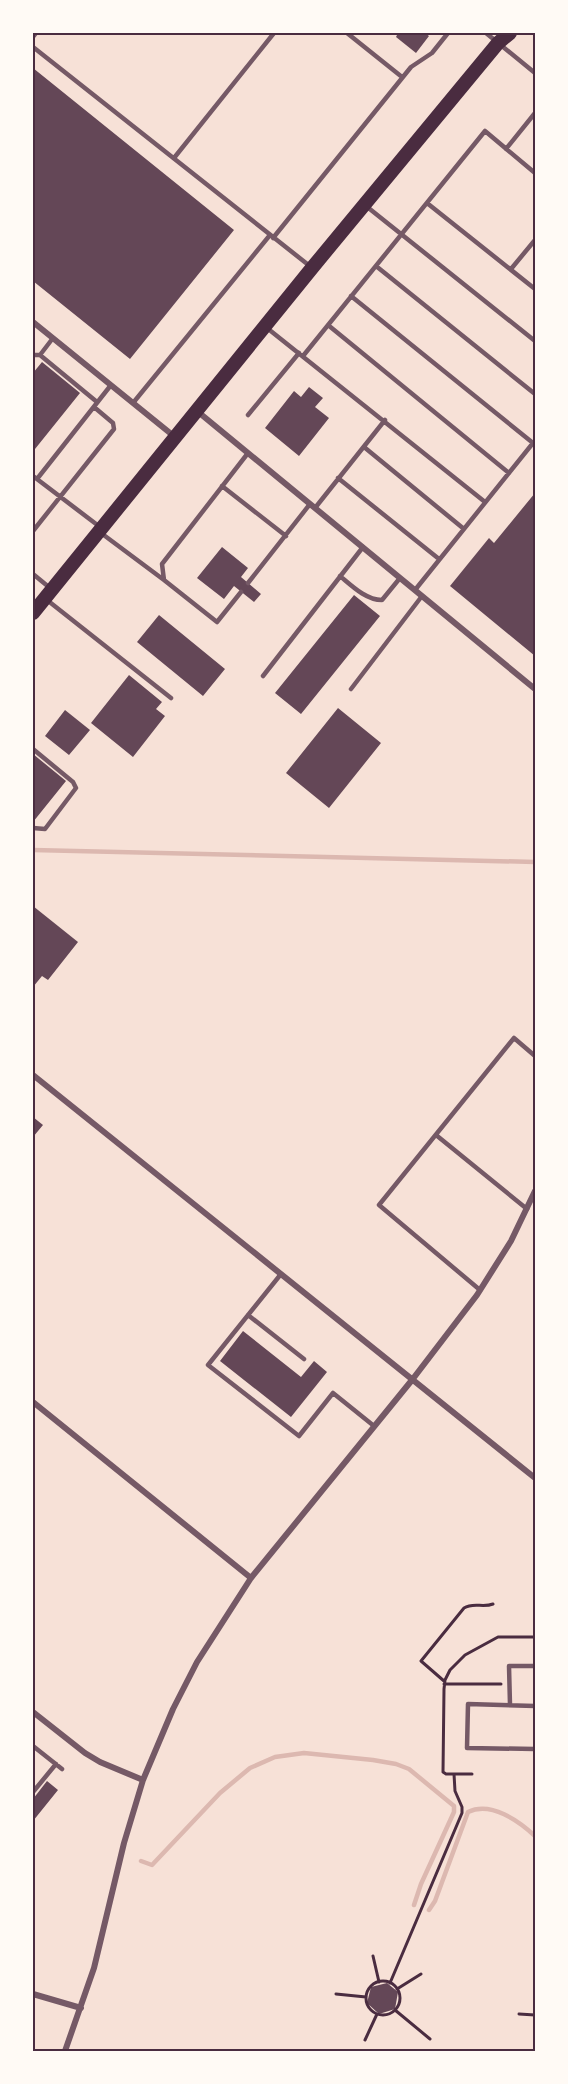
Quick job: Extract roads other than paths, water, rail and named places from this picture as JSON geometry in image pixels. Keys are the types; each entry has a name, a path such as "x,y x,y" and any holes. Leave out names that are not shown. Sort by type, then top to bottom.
{"main road":[{"path":"33,613 500,38 510,33"}],"street":[{"path":"33,322 175,437"},
{"path":"196,411 535,689"},
{"path":"33,1075 535,1478"},
{"path":"65,2051 94,1968 124,1843 143,1779 173,1709 197,1662 251,1578 412,1380 480,1290 511,1241 535,1191"},
{"path":"33,1402 251,1578"},
{"path":"33,1712 92,1758 116,1770 143,1779"},
{"path":"33,1994 81,2008"}],"lane":[{"path":"33,37 36,33"},
{"path":"174,159 274,33"},
{"path":"347,33 402,77"},
{"path":"133,403 402,77 411,67 432,53 448,33"},
{"path":"486,33 500,38 535,73"},
{"path":"33,47 312,268"},
{"path":"506,149 533,120 535,113"},
{"path":"248,415 328,325 485,131 535,173"},
{"path":"427,203 535,289"},
{"path":"365,204 535,341"},
{"path":"511,269 535,240"},
{"path":"376,266 535,394"},
{"path":"351,296 534,442 415,590"},
{"path":"328,325 509,473"},
{"path":"265,326 485,502"},
{"path":"33,355 40,354 53,338"},
{"path":"33,531 114,429 113,423 40,354"},
{"path":"111,385 35,477 217,622 241,592"},
{"path":"248,583 286,536 339,478 385,420"},
{"path":"364,447 464,529"},
{"path":"164,580 162,564 248,453"},
{"path":"339,478 439,559"},
{"path":"222,486 286,536"},
{"path":"263,676 363,547"},
{"path":"33,574 48,594 171,698"},
{"path":"340,576 365,596 377,600 382,600 400,578"},
{"path":"351,689 422,596"},
{"path":"33,749 73,782 76,788 45,829 33,828"},
{"path":"480,1290 379,1205 514,1038 535,1056"},
{"path":"436,1135 527,1209"},
{"path":"281,1274 208,1365 298,1436 333,1393 374,1426"},
{"path":"248,1315 304,1359"},
{"path":"510,1705 509,1666 535,1666"},
{"path":"535,1706 468,1704 467,1748 535,1749"},
{"path":"33,1746 62,1769"},
{"path":"33,1792 56,1764"}],"waterway":[{"path":"33,850 535,862"},
{"path":"141,1861 152,1865 220,1793 250,1768 275,1757 304,1753 373,1760 409,1769 454,1806 454,1812 421,1884 414,1905"},
{"path":"429,1910 435,1901 468,1812 486,1809 504,1814 535,1836"}]}
